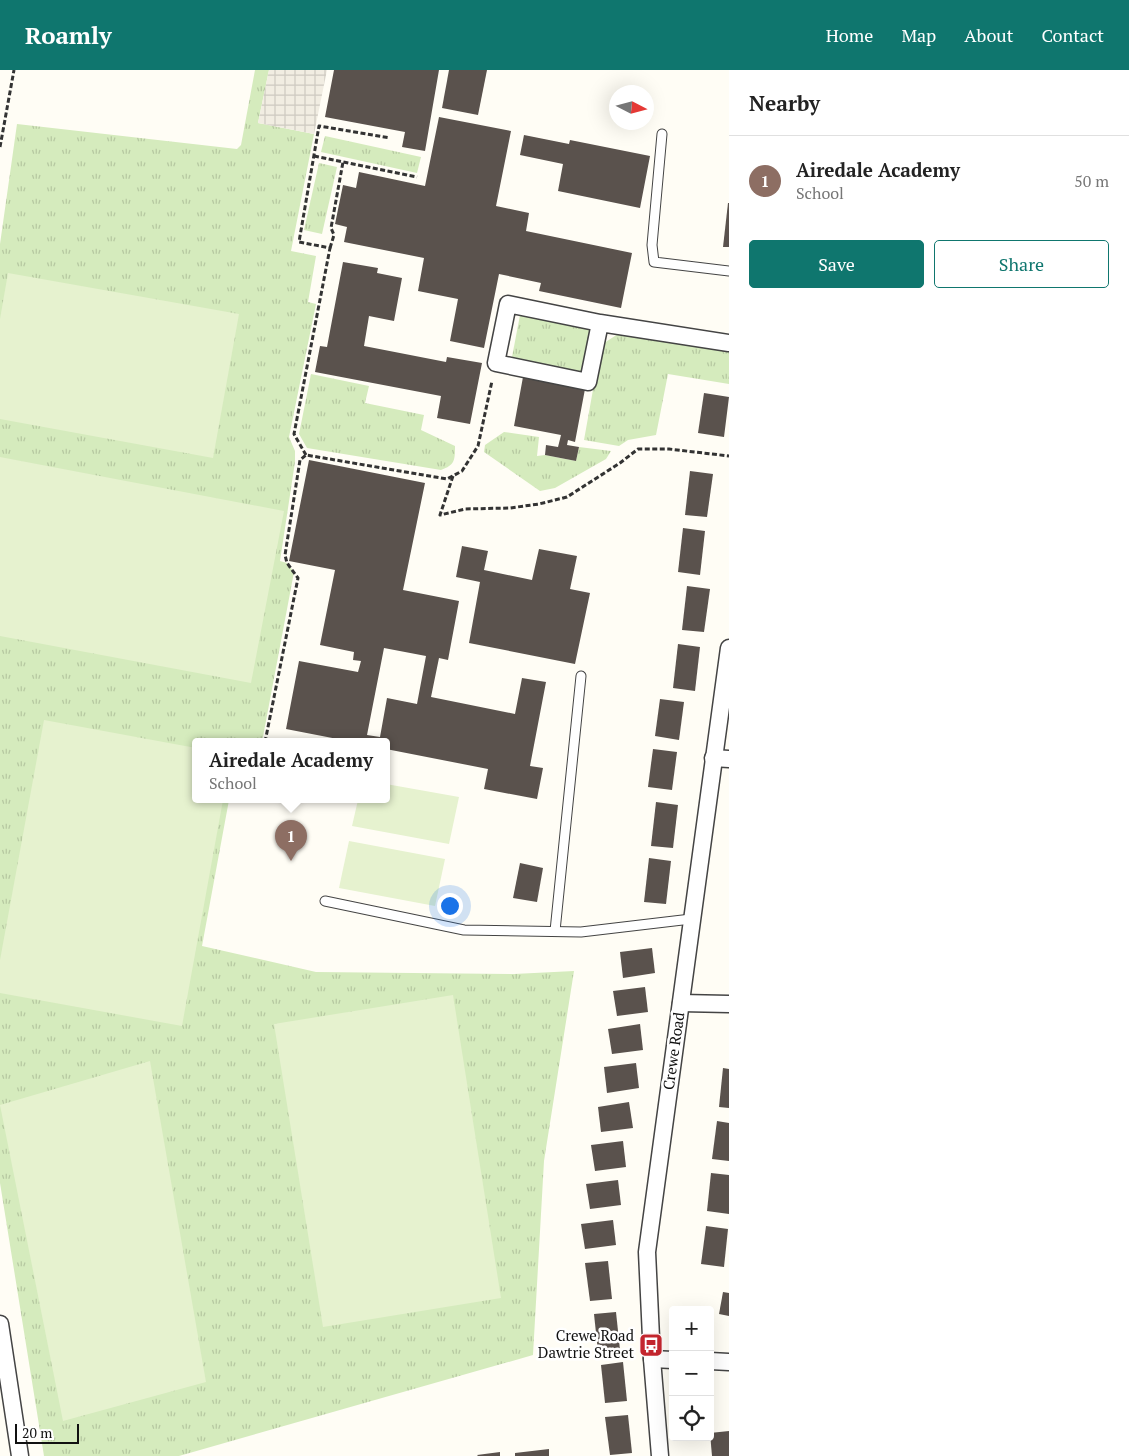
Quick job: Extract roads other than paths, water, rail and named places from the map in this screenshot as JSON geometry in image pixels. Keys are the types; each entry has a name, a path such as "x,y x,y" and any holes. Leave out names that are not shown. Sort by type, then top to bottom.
{"street":[{"path":"600,322 588,382 496,363 508,304 600,322 729,343"},
{"name":"Crewe Road","path":"660,1456 652,1359 647,1252 692,919 721,758 729,648"},
{"path":"680,1003 729,1004"},
{"path":"0,1324 20,1456"},
{"path":"652,1359 669,1360"},
{"path":"714,1361 729,1362"}],"lane":[{"path":"662,134 652,245 654,262 729,271"},
{"path":"555,931 581,676"},
{"path":"325,901 464,930 581,932 692,919"}],"place":[{"name":"Airedale Academy","path":"291,861"},
{"name":"Crewe Road Dawtrie Street","path":"651,1345"}]}
